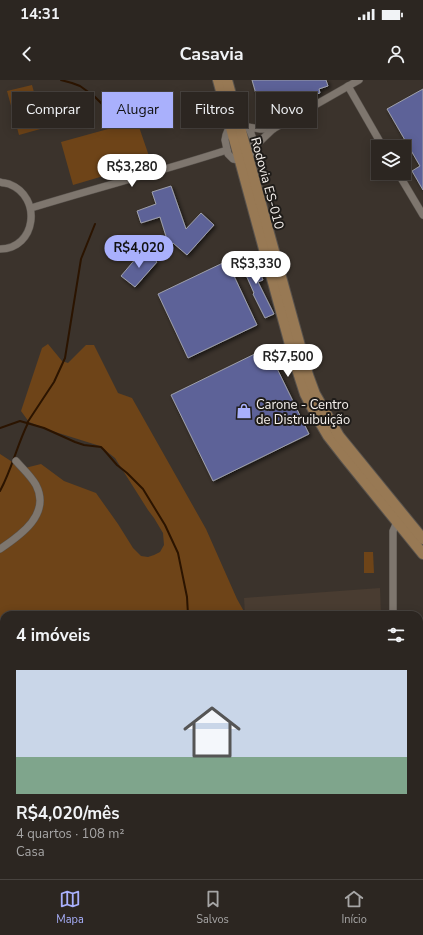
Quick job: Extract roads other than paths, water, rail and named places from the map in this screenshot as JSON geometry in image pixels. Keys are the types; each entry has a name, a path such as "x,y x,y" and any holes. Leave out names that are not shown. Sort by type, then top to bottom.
{"main road":[{"name":"Rodovia ES-010","path":"218,80 223,92"},
{"name":"Rodovia ES-010","path":"227,80 230,92"},
{"name":"Rodovia ES-010","path":"239,128 244,159 295,363 306,394 318,420 328,436 423,554"},
{"name":"Rodovia ES-010","path":"244,159 308,375 315,394 338,436 423,540"}],"street":[{"path":"234,128 228,130 226,135 225,140 227,150 230,157 233,159 244,159 252,153 254,147 273,129 359,80"},
{"path":"348,86 379,140"},
{"path":"248,127 273,129"},
{"path":"241,128 254,144 254,147"},
{"path":"31,208 227,150"},
{"path":"402,180 423,215"},
{"path":"0,182 9,184 19,189 31,208 32,219 29,229 23,238 14,245 0,249"},
{"path":"0,549 14,540 26,529 37,514 39,508 40,497 36,486 32,478 16,461"},
{"path":"393,611 393,531 397,522"}],"waterway":[{"path":"61,80 80,86 102,104"},
{"path":"27,423 54,382 65,358 81,259 95,224"},
{"path":"0,428 20,421 44,428 84,445 101,447 117,465 143,489 165,525 178,553 187,597 188,611"},
{"path":"0,491 28,423"}],"place":[{"name":"Carone - Centro de Distruibuição","path":"244,411"}]}
